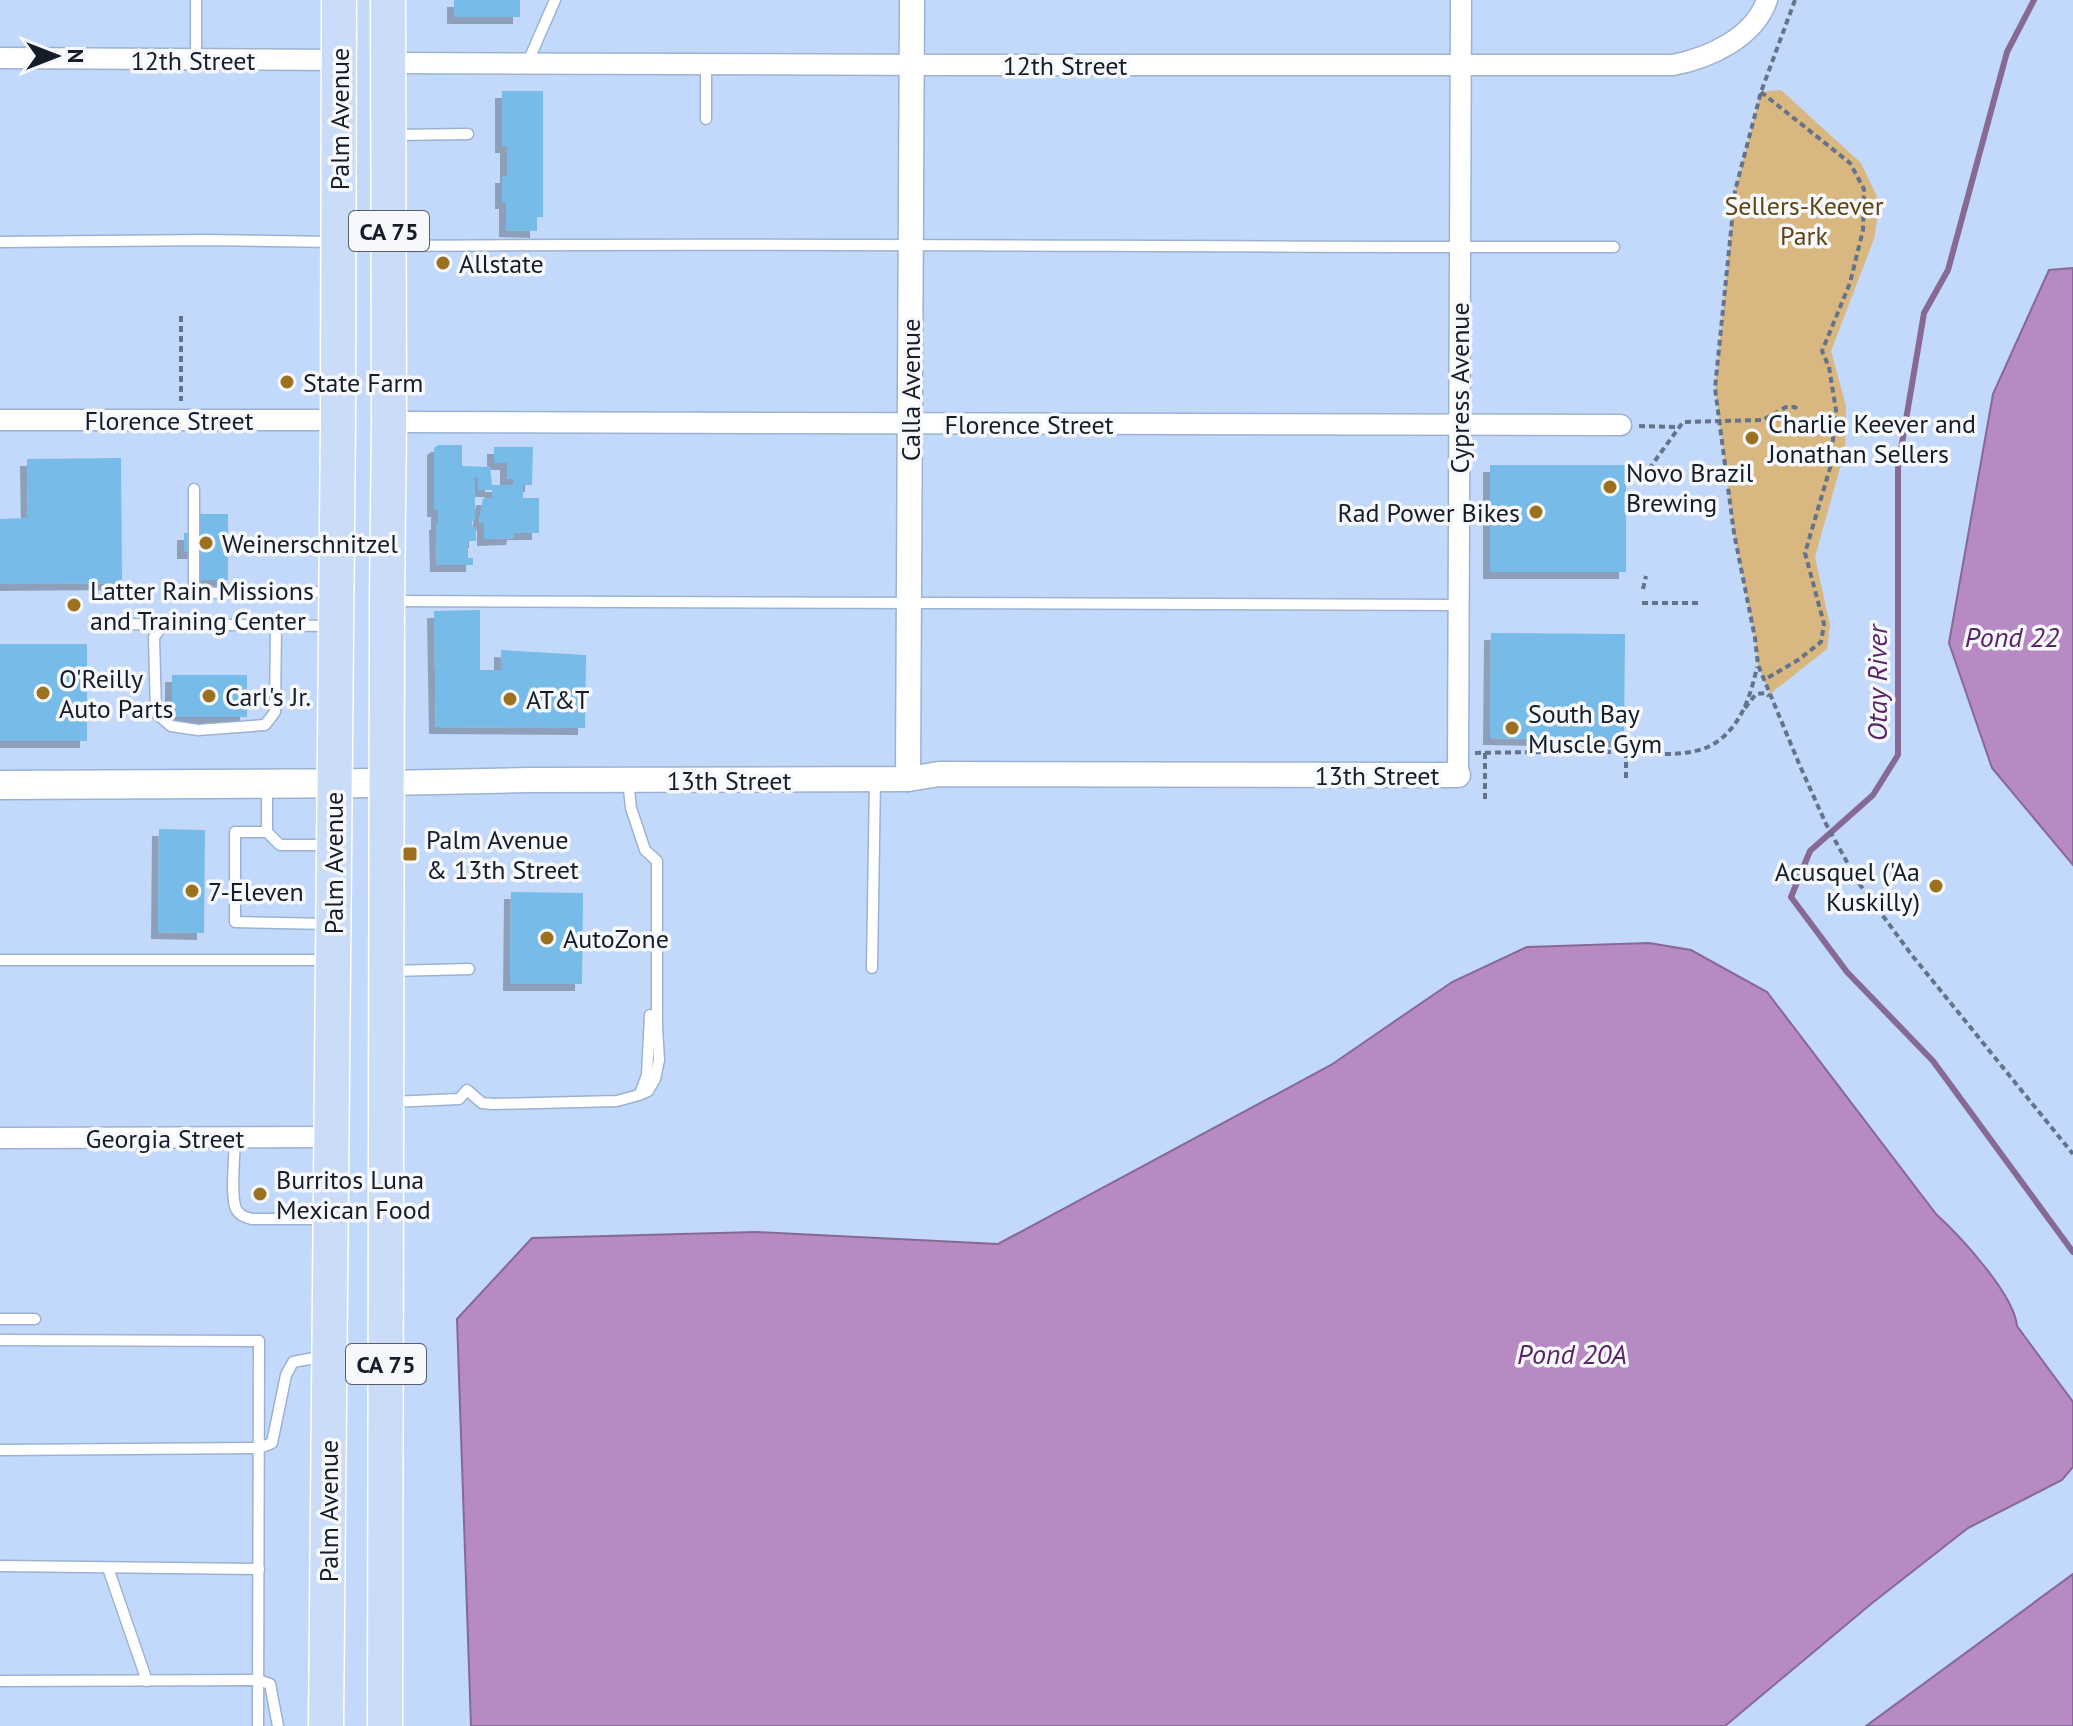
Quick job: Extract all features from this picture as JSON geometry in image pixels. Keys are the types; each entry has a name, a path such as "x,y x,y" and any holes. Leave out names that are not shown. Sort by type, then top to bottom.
{"highway":[{"name":"Palm Avenue","path":"326,1726 339,0"},
{"name":"Palm Avenue","path":"385,1726 388,0"},
{"path":"339,60 357,78 367,108 374,217 389,246"}],"main road":[{"name":"13th Street","path":"0,785 387,783"}],"street":[{"name":"Calla Avenue","path":"908,779 912,0"},
{"name":"Cypress Avenue","path":"1458,775 1461,0"},
{"name":"12th Street","path":"388,63 1673,65 1696,60 1735,39 1751,25 1767,0"},
{"name":"12th Street","path":"0,58 339,60"},
{"name":"Florence Street","path":"0,420 338,420"},
{"name":"Florence Street","path":"389,422 1626,425"},
{"name":"13th Street","path":"387,783 908,779 939,774 1458,775"},
{"name":"Georgia Street","path":"0,1138 330,1137"}],"lane":[{"path":"196,0 196,60"},
{"path":"527,64 555,0"},
{"path":"706,64 706,119"},
{"path":"388,135 468,134"},
{"path":"0,242 339,242"},
{"path":"389,246 1614,247"},
{"path":"194,489 194,593 336,592"},
{"path":"387,601 1459,605"},
{"path":"118,624 336,626"},
{"path":"163,625 154,637 156,713 171,726 198,730 265,725 275,712 276,625"},
{"path":"872,968 875,779"},
{"path":"386,1102 459,1099 467,1090 482,1103 493,1104 617,1101 648,1091 655,1079 659,1060 657,861 645,850 631,808 628,780"},
{"path":"267,784 267,832 280,845 333,846"},
{"path":"267,832 235,832 235,922 333,924"},
{"path":"0,960 333,960"},
{"path":"387,972 469,969"},
{"path":"235,1137 234,1199 237,1212 252,1219 330,1219"},
{"path":"0,1319 35,1319"},
{"path":"0,1340 259,1341 258,1726"},
{"path":"0,1450 259,1448 272,1443 286,1375 293,1362 329,1355"},
{"path":"0,1566 259,1569"},
{"path":"108,1568 147,1681"},
{"path":"0,1681 258,1680 270,1684 278,1726"}],"path":[{"path":"1795,0 1761,92 1735,191 1715,388 1734,533 1758,665 1826,824 1858,882 1911,954 2073,1154"},
{"path":"1761,92 1850,163 1864,189 1863,230 1850,283 1822,351 1829,367 1836,410 1830,468 1805,553 1824,624 1821,642 1764,680"},
{"path":"181,316 181,420"},
{"path":"1649,469 1683,422 1763,420 1786,407 1795,407 1799,412"},
{"path":"1626,425 1677,427"},
{"path":"1643,589 1646,576"},
{"path":"1642,603 1702,603"},
{"path":"1471,753 1666,754 1698,750 1718,742 1735,726 1758,665"},
{"path":"1741,713 1756,694 1766,693 1771,697"},
{"path":"1626,752 1626,782"},
{"path":"1485,753 1485,801"}],"green space":[{"name":"Sellers-Keever Park","path":"1781,90 1861,163 1880,203 1874,239 1831,351 1846,406 1845,450 1815,557 1830,625 1827,649 1770,694 1758,665 1734,533 1715,388 1735,191 1761,92"}],"water":[{"name":"Pond 22","path":"2073,268 2073,865 1992,768 1949,643 1993,394 2049,270"},
{"name":"Pond 20A","path":"1649,943 1691,950 1767,992 1936,1214 1996,1282 2014,1313 2017,1326 2073,1402 2073,1467 2062,1480 1968,1528 1725,1726 471,1726 457,1319 532,1238 756,1232 998,1244 1331,1065 1452,982 1527,947"},
{"path":"2073,1574 2073,1726 1866,1726"}],"building":[{"path":"454,0 520,0 520,17 454,17"},
{"path":"502,91 543,91 543,217 537,217 537,231 506,230 502,176 507,176 507,146 502,146"},
{"path":"438,445 462,445 462,466 490,467 492,485 513,485 513,479 507,479 507,463 494,463 494,447 533,447 532,485 523,485 523,498 539,498 539,533 514,533 513,538 484,539 484,523 479,523 483,498 492,498 492,490 478,490 478,477 475,477 475,521 472,521 472,527 476,527 476,541 468,541 468,558 473,558 473,565 437,565 438,510 434,510 434,448"},
{"path":"121,458 122,583 0,584 0,519 28,518 27,459"},
{"path":"1490,465 1626,465 1626,572 1490,572"},
{"name":"Weinerschnitzel","path":"198,514 228,514 228,580 198,580 198,552 184,552 184,533 198,533"},
{"name":"AT&T","path":"480,610 480,670 501,670 501,650 586,655 585,728 436,727 434,611"},
{"path":"1491,633 1625,634 1624,740 1490,738"},
{"name":"O'Reilly Auto Parts","path":"0,644 87,644 87,741 0,741"},
{"name":"Carl's Jr.","path":"172,675 247,675 247,717 172,717"},
{"path":"159,829 205,830 204,933 158,932"},
{"name":"AutoZone","path":"511,892 583,893 582,984 510,984"}],"waterway":[{"name":"Otay River","path":"2034,0 2007,52 1948,270 1924,313 1898,467 1898,755 1873,795 1810,851 1791,897 1847,972 1933,1061 2073,1252"}],"place":[{"name":"Allstate","path":"443,263"},
{"name":"State Farm","path":"287,382"},
{"name":"Charlie Keever and Jonathan Sellers","path":"1752,438"},
{"name":"Novo Brazil Brewing","path":"1610,487"},
{"name":"Rad Power Bikes","path":"1536,512"},
{"name":"Weinerschnitzel","path":"206,543"},
{"name":"Latter Rain Missions and Training Center","path":"74,605"},
{"name":"O'Reilly Auto Parts","path":"43,693"},
{"name":"Carl's Jr.","path":"209,696"},
{"name":"AT&T","path":"510,699"},
{"name":"South Bay Muscle Gym","path":"1512,728"},
{"name":"Palm Avenue & 13th Street","path":"410,854"},
{"name":"Acusquel ('Aa Kuskilly)","path":"1936,886"},
{"name":"7-Eleven","path":"192,891"},
{"name":"AutoZone","path":"547,938"},
{"name":"Burritos Luna Mexican Food","path":"260,1194"}]}
